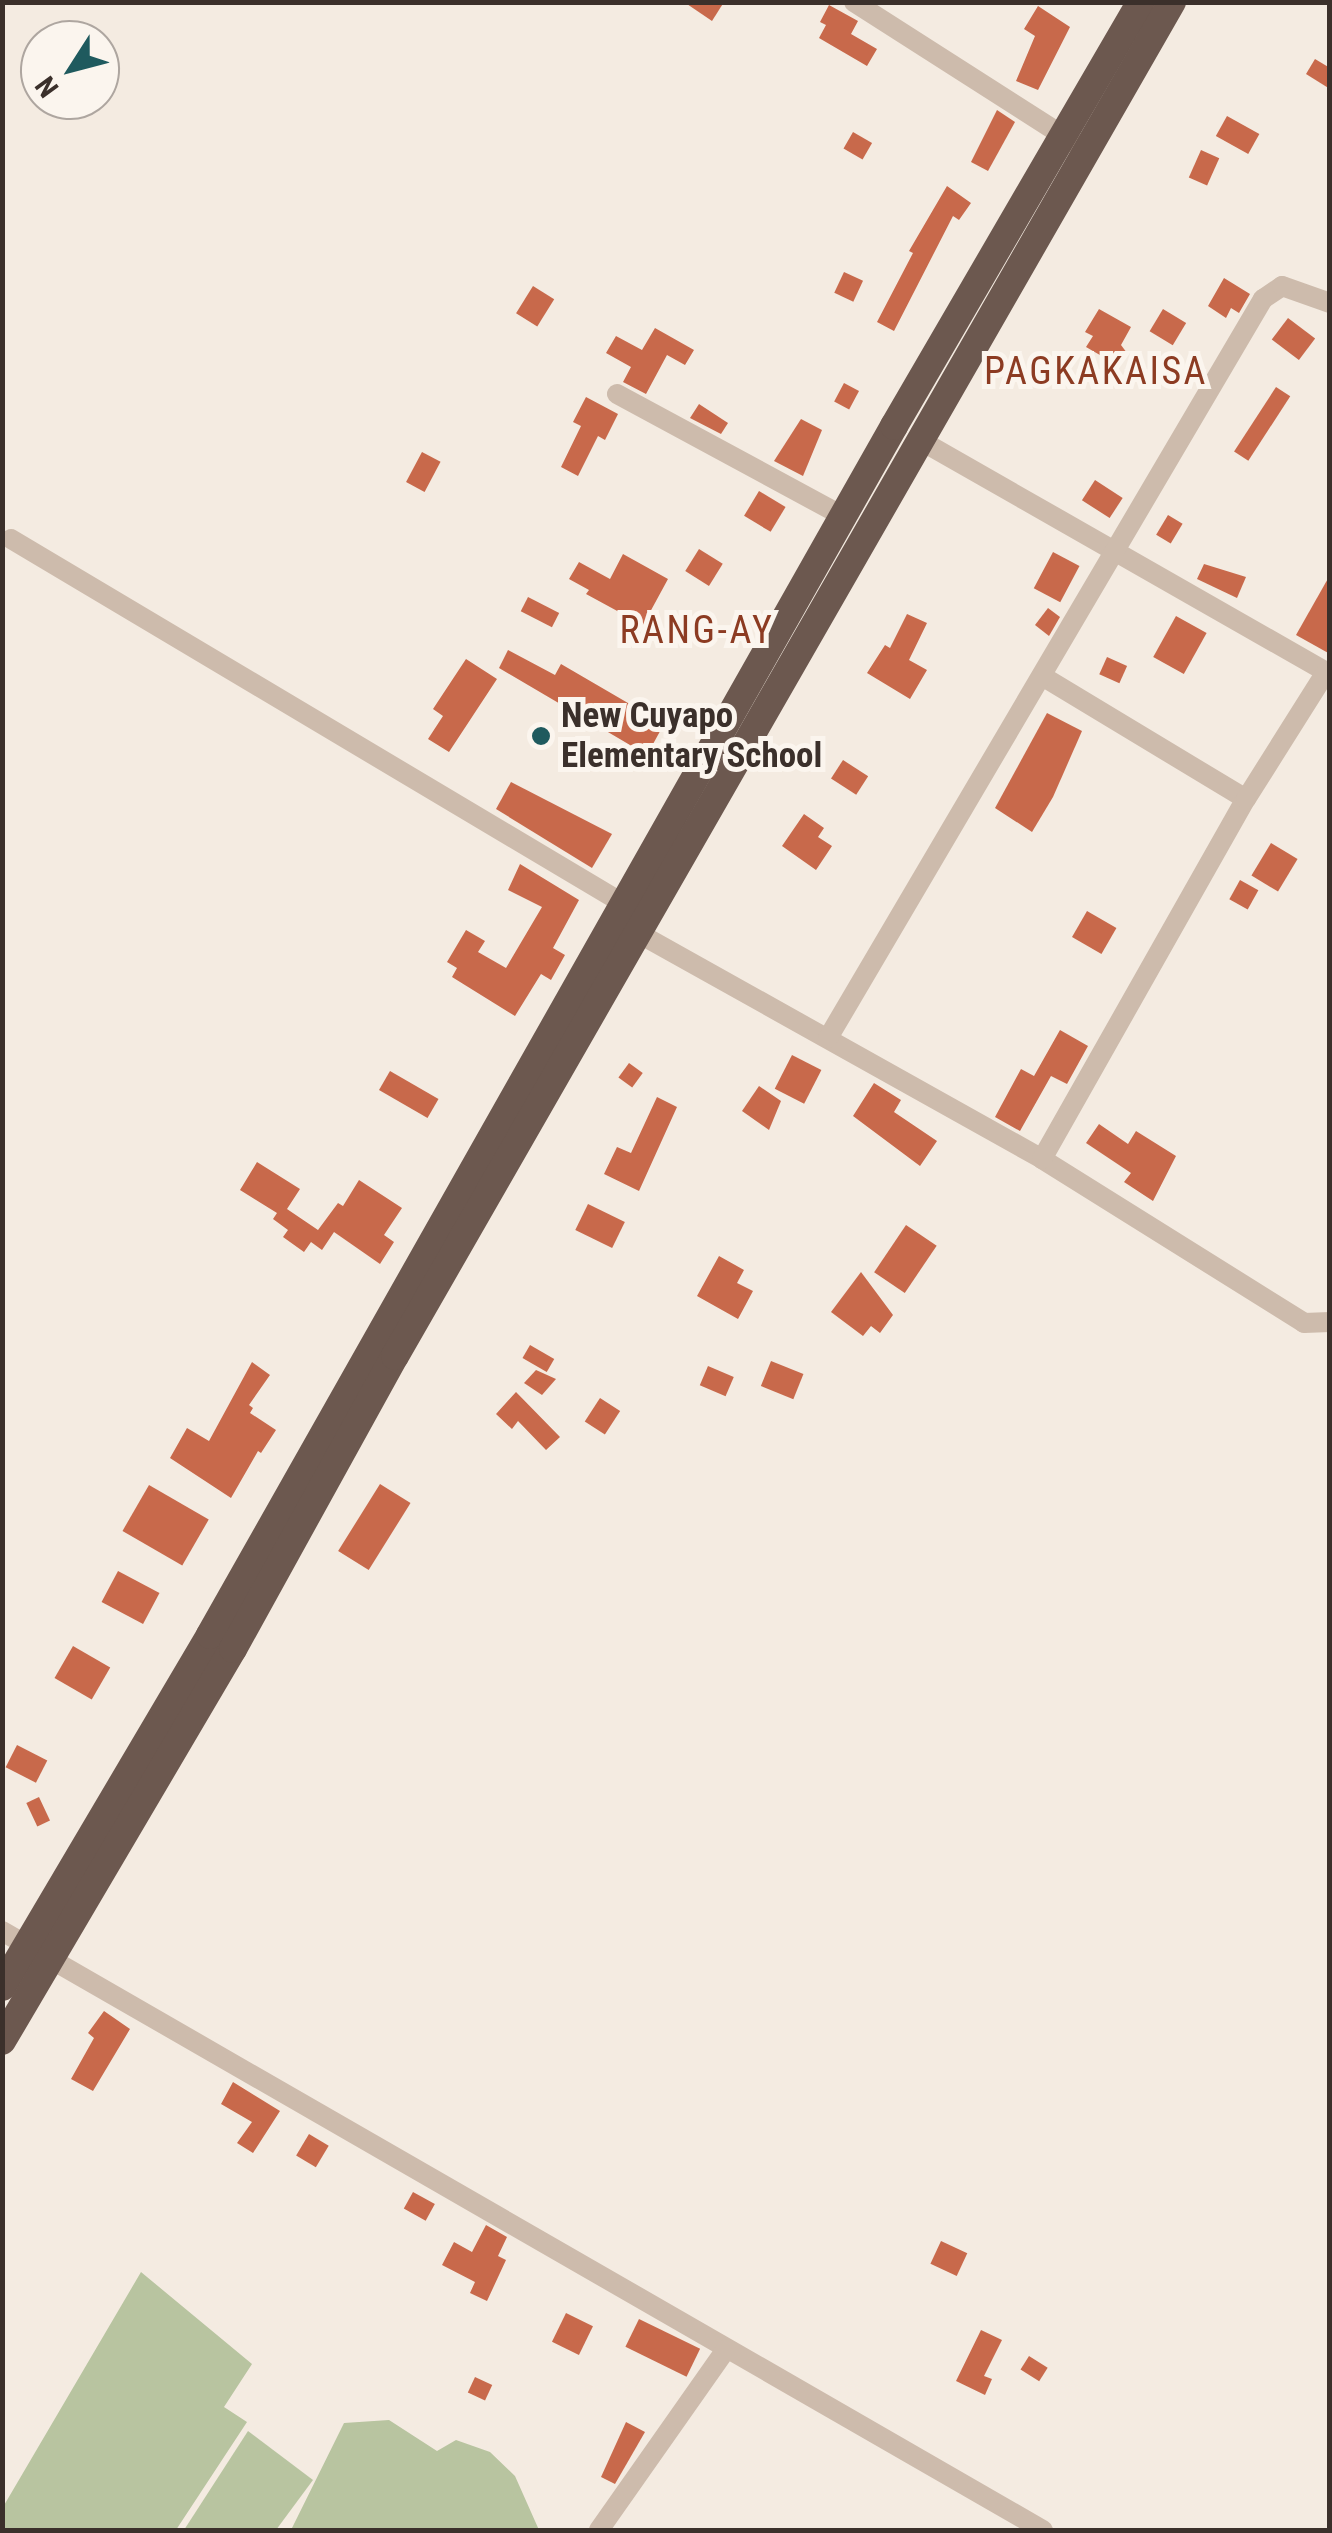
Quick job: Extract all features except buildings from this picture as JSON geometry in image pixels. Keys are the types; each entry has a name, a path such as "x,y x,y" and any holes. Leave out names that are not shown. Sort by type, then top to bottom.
{"highway":[{"path":"2,2041 27,1943 234,1648 918,439 1075,143 1141,2"},
{"path":"2,1987 210,1635 843,516 1075,143 1172,2"}],"street":[{"path":"854,2 1075,143"},
{"path":"828,1038 1269,292 1282,286 1296,288 1330,303"},
{"path":"617,394 843,516"},
{"path":"918,439 1328,673 1246,798 1042,1159"},
{"path":"11,540 624,904"},
{"path":"1042,676 1246,798"},
{"path":"638,933 1042,1159 1304,1323 1330,1322"},
{"path":"27,1943 726,2350 1044,2530"},
{"path":"599,2530 726,2350"}],"green space":[{"path":"141,2272 252,2364 224,2407 247,2422 176,2530 3,2530 3,2507"},
{"path":"389,2420 437,2451 456,2440 490,2452 515,2476 539,2530 291,2530 344,2423"},
{"path":"248,2431 313,2480 276,2530 184,2530"}],"place":[{"name":"New Cuyapo Elementary School","path":"541,736"}],"district":[{"name":"PAGKAKAISA","path":"1096,372"},
{"name":"RANG-AY","path":"697,631"}]}
